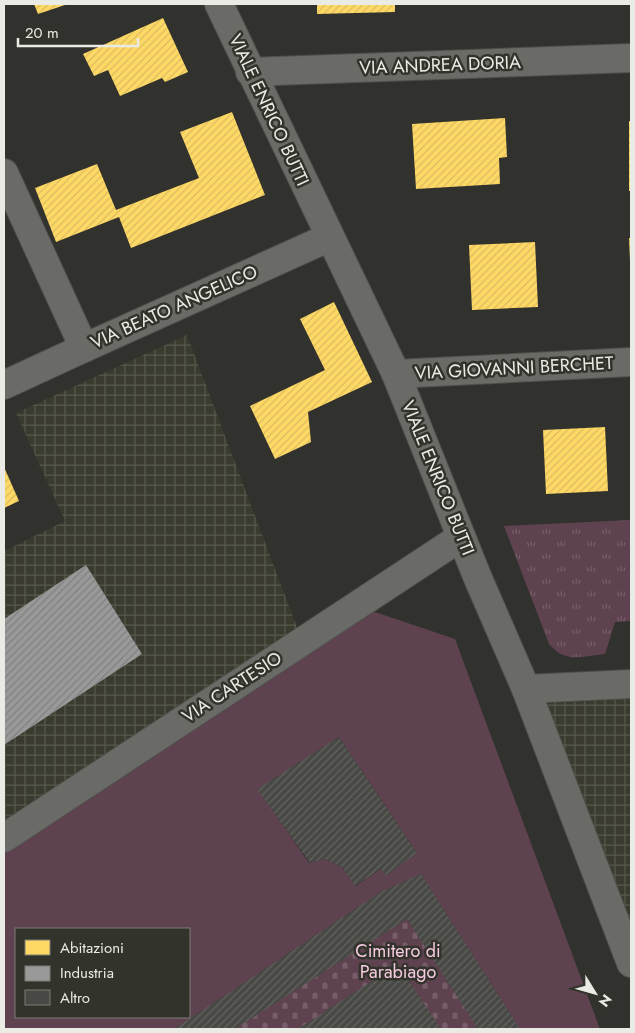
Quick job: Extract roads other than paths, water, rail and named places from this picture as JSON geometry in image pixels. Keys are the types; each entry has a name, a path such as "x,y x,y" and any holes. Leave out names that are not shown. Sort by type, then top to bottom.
{"street":[{"name":"VIALE ENRICO BUTTI","path":"219,4 396,374 461,537 526,689 631,963"},
{"name":"VIA ANDREA DORIA","path":"250,72 631,58"},
{"name":"VIA BEATO ANGELICO","path":"4,173 84,348 330,237"},
{"path":"4,385 84,348"},
{"name":"VIA GIOVANNI BERCHET","path":"396,374 631,362"},
{"name":"VIA CARTESIO","path":"4,838 461,537"},
{"path":"526,689 631,684"}],"park label":[{"name":"Cimitero di Parabiago","path":"398,961"}]}
